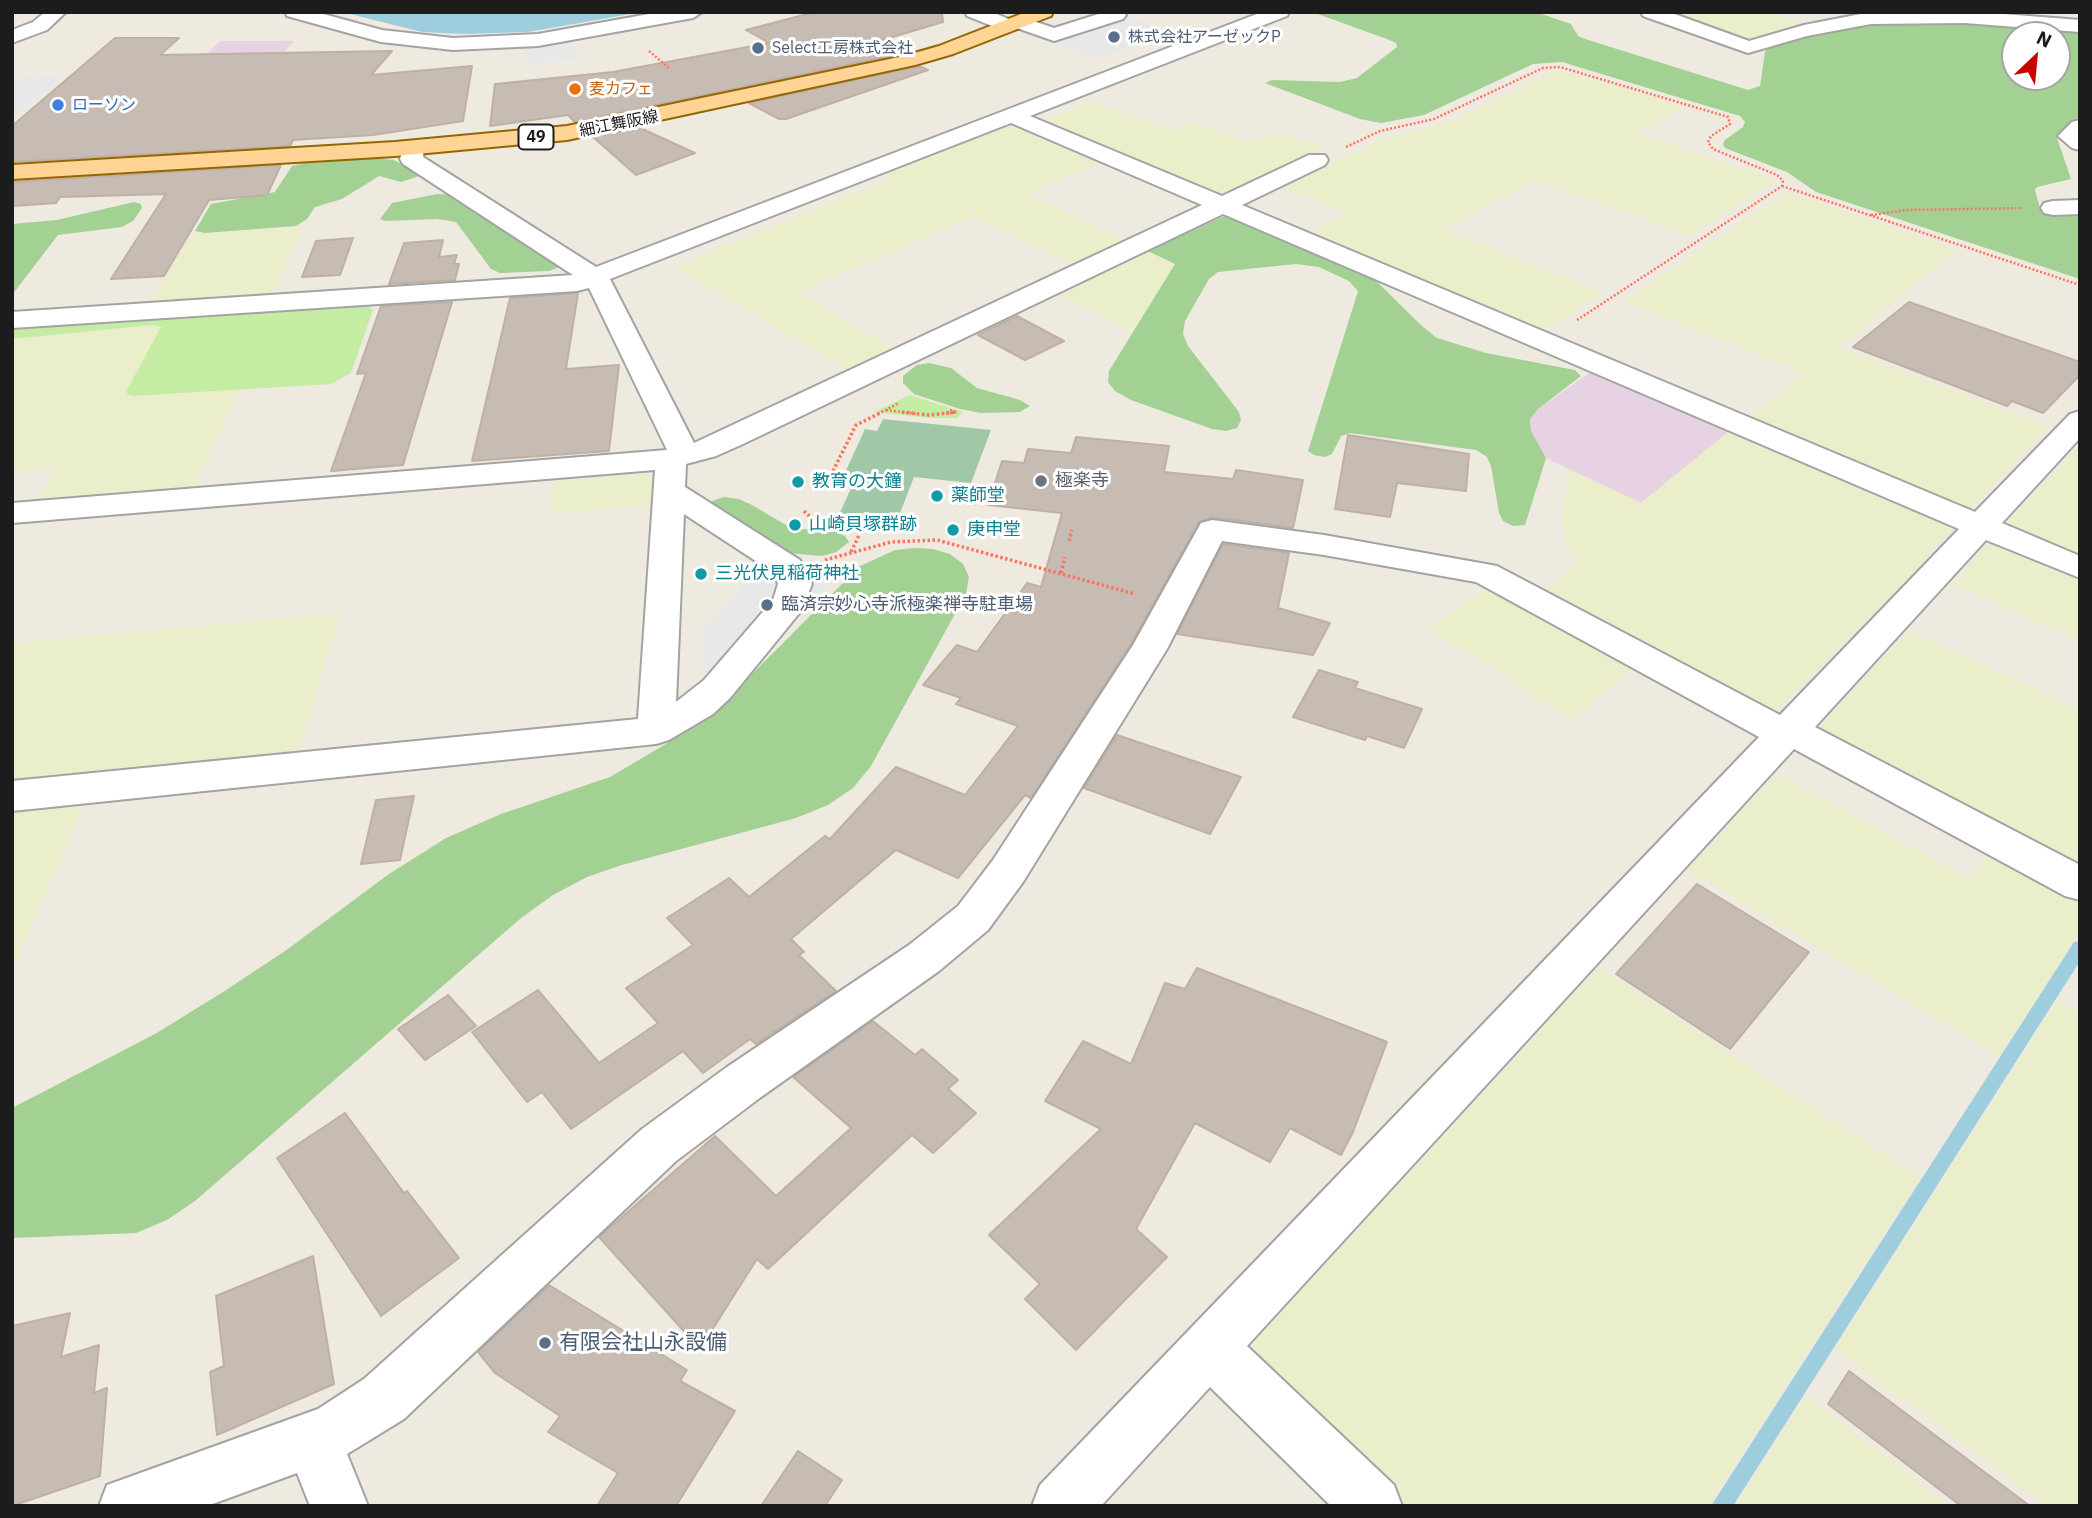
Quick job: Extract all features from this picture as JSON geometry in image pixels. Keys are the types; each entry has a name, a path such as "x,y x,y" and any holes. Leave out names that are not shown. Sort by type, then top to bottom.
{"main road":[{"name":"細江舞阪線","path":"12,172 413,148 531,138 625,123 908,61 1044,12"}],"street":[{"path":"12,37 40,26 57,12"},
{"path":"294,12 402,40 481,44 580,34 693,12"},
{"path":"974,12 1054,35 1116,15"},
{"path":"12,320 577,283 1280,12"},
{"path":"1650,12 1748,47 1804,31 1871,18 1965,17 2080,26"},
{"path":"1012,116 2080,568"},
{"path":"2080,127 2069,136 2080,143"},
{"path":"12,796 656,731 700,705 717,689 789,603 795,584 789,569 675,468 599,282 411,159 413,148"},
{"path":"12,513 675,468 732,438 1317,160"},
{"path":"2053,208 2080,207"},
{"path":"1061,1506 2080,420"},
{"path":"656,731 675,468"},
{"path":"128,1506 334,1431 384,1399 659,1145 744,1082 924,958 973,918 1008,871 1149,649 1212,530 1324,545 1485,573 2080,884"},
{"path":"1209,1348 1373,1506"},
{"path":"313,1439 339,1506"}],"path":[{"path":"1317,160 1380,131 1441,117 1543,68 1560,67 1728,117 1730,124 1712,136 1708,142 1713,149 1777,175 1783,181 1782,186"},
{"path":"1782,186 2080,285"},
{"path":"1544,342 1782,186"},
{"path":"1870,215 1907,210 2053,208"},
{"path":"833,471 856,425 899,404"},
{"path":"885,410 929,415 957,412 950,410"},
{"path":"804,511 820,526 863,527 851,552"},
{"path":"1069,541 1072,530"},
{"path":"789,569 891,542 937,540 1173,604"},
{"path":"1060,573 1065,557"}],"shaded area":[{"name":"株式会社アーゼックP","path":"1131,17 1174,34 1097,59 1054,41"},
{"path":"568,38 578,59 529,66 521,45"},
{"path":"220,41 294,41 247,91 168,91"},
{"path":"65,75 12,119 12,78"},
{"path":"1594,370 1732,429 1641,503 1546,458 1531,431 1530,419 1538,409"},
{"name":"臨済宗妙心寺派極楽禅寺駐車場","path":"765,561 836,578 725,688 702,669 703,632"}],"green space":[{"path":"1312,12 1536,12 1571,24 1578,36 1585,39 1748,90 1760,86 1768,47 1865,22 1967,20 2001,23 2001,91 2071,91 2071,28 2080,29 2080,116 2057,134 2071,179 2037,187 2035,190 2040,208 2080,211 2080,279 1816,192 1787,172 1725,148 1725,140 1743,127 1745,122 1740,116 1562,62 1533,64 1424,115 1381,123 1360,119 1265,83 1272,80 1340,82 1357,78 1397,47 1396,43"},
{"path":"1660,12 1766,12 1810,27 1750,43"},
{"path":"1557,70 1684,106 1637,133 1770,178 1773,182 1690,236 1535,180 1444,230 1602,293 1544,330 1534,330 1306,235 1346,213 1281,187 1382,139 1451,121"},
{"path":"1090,100 1172,131 1193,122 1249,143 1278,131 1323,148 1222,195 1213,195 1042,123"},
{"path":"1007,123 1016,124 1104,161 1027,194 1126,240 1073,265 974,217 798,292 895,349 849,371 675,266 893,178 883,172"},
{"path":"373,158 394,160 417,173 417,177 401,182 379,176 342,199 315,207 307,219 296,226 205,233 195,231 211,204 275,192 292,166 309,162"},
{"path":"1787,192 1958,250 1838,347 2048,427 1972,509 1960,509 1746,420 1804,373 1623,301"},
{"path":"437,194 455,195 562,266 549,271 500,273 491,269 456,222 437,219 380,219 392,203"},
{"path":"134,202 141,204 142,208 133,221 122,227 58,235 12,295 12,224 57,220"},
{"path":"1222,217 1231,217 1372,277 1437,338 1486,353 1575,370 1581,376 1538,409 1530,419 1531,431 1546,458 1525,525 1513,526 1503,521 1499,513 1491,466 1487,457 1476,450 1350,433 1341,436 1332,454 1325,457 1308,451 1358,291 1349,281 1319,267 1296,264 1218,272 1209,279 1185,321 1183,334 1188,346 1239,412 1241,420 1237,428 1226,431 1212,429 1131,400 1115,391 1108,382 1109,371 1175,264 1148,251"},
{"path":"303,227 270,298 149,306 191,234"},
{"path":"1148,251 1175,264 1134,332 1058,294"},
{"path":"367,304 373,310 351,373 331,384 132,396 127,394 127,390 161,327 153,325 12,339 12,325"},
{"path":"158,325 161,329 127,390 132,396 239,390 194,488 37,501 55,469 12,472 12,339"},
{"path":"929,363 951,368 977,388 1020,400 1030,406 1020,412 981,413 914,394 903,383 903,376 917,365"},
{"path":"910,395 963,412 957,418 929,418 874,412"},
{"path":"883,419 991,430 971,483 914,477 895,526 837,519 854,482 843,477 865,429 877,431"},
{"path":"1732,429 1949,521 1954,528 1778,711 1764,711 1543,593 1576,565 1565,537 1562,511 1570,470 1641,503"},
{"path":"2080,444 2080,560 2012,531 2007,524"},
{"path":"648,474 656,478 654,505 549,513 554,481"},
{"path":"724,497 739,499 752,505 791,528 836,532 845,536 849,542 836,552 822,556 787,553 711,507 712,501"},
{"path":"1989,543 2001,543 2080,577 2080,641 1952,584"},
{"path":"915,548 950,554 963,564 969,577 966,594 871,766 853,788 828,805 796,818 622,865 587,877 553,895 521,918 195,1201 167,1220 136,1233 12,1238 12,1108 155,1034 223,992 285,951 389,874 446,838 501,814 610,777 686,732 717,709 860,566 895,550"},
{"path":"1488,586 1635,666 1573,720 1507,681 1511,677 1429,630"},
{"path":"340,613 298,755 12,784 12,643"},
{"path":"1909,630 2080,710 2080,871 1825,737 1820,727"},
{"path":"1777,774 1969,878 1991,850 2080,898 2080,931 1999,1056 1688,870"},
{"path":"86,801 35,918 12,972 12,808"},
{"path":"1599,967 1920,1178 1707,1506 1409,1506 1256,1362 1254,1342"},
{"path":"2057,1001 2080,1013 2080,1506 2047,1506 1835,1349"},
{"path":"1806,1396 1947,1504 1946,1506 1736,1506"}],"water":[{"path":"342,12 642,12 528,32 465,34 422,32"}],"building":[{"path":"815,12 942,12 943,22 869,44 895,55 575,122 568,115 490,126 495,84 613,72 769,43 746,30"},
{"path":"115,38 179,38 160,55 392,51 371,75 472,66 463,121 373,135 293,140 290,146 12,162 12,126"},
{"path":"919,66 928,70 786,119 779,119 749,103"},
{"path":"638,127 695,153 636,175 593,137"},
{"path":"281,165 267,195 209,200 164,276 111,279 166,194 60,197 56,203 12,206 12,182"},
{"path":"353,238 340,275 302,277 316,241"},
{"path":"443,240 439,257 457,255 454,264 459,264 455,280 389,284 404,243"},
{"path":"578,293 566,369 619,365 609,451 472,461 510,298"},
{"path":"452,302 403,465 331,471 366,373 357,374 381,306"},
{"path":"1909,302 2080,362 2080,375 2043,413 2012,401 2007,406 1853,347"},
{"path":"1017,316 1064,341 1025,360 978,335"},
{"path":"1348,435 1469,454 1466,491 1397,483 1390,517 1335,509"},
{"path":"1076,437 1169,446 1164,472 1233,479 1236,470 1303,480 1293,528 1212,517 1199,522 1131,644 1031,798 1025,795 958,878 896,850 791,939 804,952 799,955 836,991 756,1044 750,1039 703,1073 683,1051 571,1129 542,1092 527,1102 472,1032 538,990 599,1063 658,1023 626,988 693,945 667,918 729,878 749,897 825,836 830,839 896,767 965,795 1018,726 956,704 961,698 923,685 957,645 977,652 1027,583 1041,587 1062,513 988,505 1002,461 1024,463 1028,449 1071,453"},
{"path":"1223,544 1289,553 1278,608 1330,623 1313,655 1177,634"},
{"path":"1319,670 1358,682 1355,688 1422,709 1404,748 1367,736 1365,740 1293,717"},
{"path":"1117,735 1241,777 1210,834 1084,788"},
{"path":"414,796 400,860 361,864 376,800"},
{"path":"1697,884 1809,952 1730,1049 1616,974"},
{"path":"1197,968 1387,1042 1353,1132 1341,1155 1290,1128 1270,1162 1195,1123 1136,1229 1167,1257 1076,1350 1025,1299 1040,1284 989,1235 1101,1129 1045,1101 1083,1041 1131,1064 1165,983 1185,989"},
{"path":"448,995 476,1026 425,1060 398,1029"},
{"path":"873,1021 915,1055 922,1049 958,1080 948,1089 976,1113 933,1153 912,1135 768,1269 757,1259 700,1349 599,1237 715,1136 776,1196 851,1128 793,1077"},
{"path":"345,1113 404,1193 407,1191 459,1258 381,1316 277,1158"},
{"path":"313,1256 334,1384 217,1435 210,1372 224,1366 216,1296"},
{"path":"549,1285 687,1370 680,1381 735,1411 676,1506 597,1506 618,1473 548,1432 560,1416 495,1373 478,1352"},
{"path":"70,1313 61,1357 99,1345 94,1393 107,1388 100,1476 12,1506 12,1326"},
{"path":"1849,1371 2030,1506 1961,1506 1828,1404"},
{"path":"798,1451 842,1480 825,1506 761,1506"}],"waterway":[{"path":"1721,1506 2080,947"}],"place":[{"name":"株式会社アーゼックP","path":"1114,37"},
{"name":"Select工房株式会社","path":"758,48"},
{"name":"麦カフェ","path":"575,89"},
{"name":"ローソン","path":"58,105"},
{"name":"極楽寺","path":"1041,481"},
{"name":"教育の大鐘","path":"798,482"},
{"name":"薬師堂","path":"937,496"},
{"name":"山崎貝塚群跡","path":"795,525"},
{"name":"庚申堂","path":"953,530"},
{"name":"三光伏見稲荷神社","path":"701,574"},
{"name":"臨済宗妙心寺派極楽禅寺駐車場","path":"767,605"},
{"name":"有限会社山永設備","path":"545,1343"}]}
